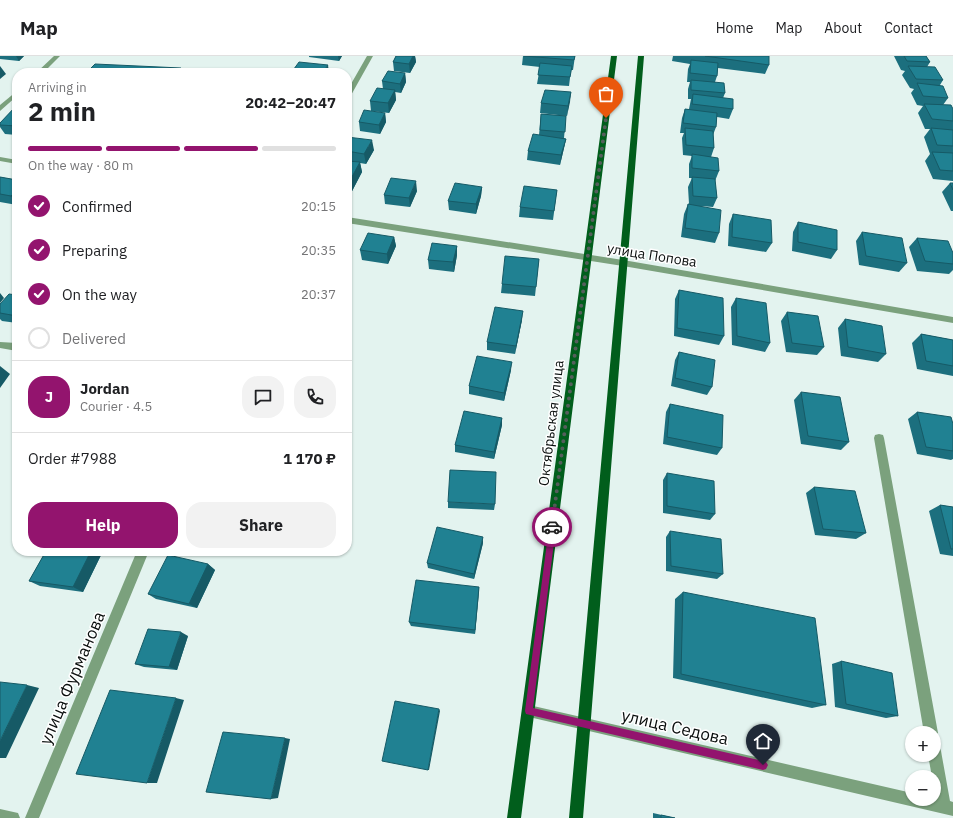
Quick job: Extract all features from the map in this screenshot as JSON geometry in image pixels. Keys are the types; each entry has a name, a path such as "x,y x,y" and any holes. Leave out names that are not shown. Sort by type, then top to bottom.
{"main road":[{"name":"Октябрьская улица","path":"514,818 614,56"},
{"path":"576,818 641,56"}],"street":[{"path":"44,68 57,56"},
{"path":"352,88 370,56"},
{"path":"0,109 12,98"},
{"path":"0,159 12,161"},
{"name":"улица Попова","path":"352,221 623,263 953,320"},
{"path":"0,345 12,346"},
{"path":"879,438 930,726"},
{"name":"улица Фурманова","path":"32,818 141,556"},
{"name":"улица Седова","path":"529,711 948,808"},
{"path":"937,762 948,808"},
{"path":"0,816 13,818"}],"building":[{"path":"396,56 413,56 409,64 393,62"},
{"path":"524,56 575,56 574,60"},
{"path":"705,56 769,56 769,65"},
{"path":"904,56 926,56 930,62 907,61"},
{"path":"691,60 718,63 717,76 690,73"},
{"path":"299,62 328,65 326,68 295,68"},
{"path":"540,63 572,66 570,77 538,75"},
{"path":"95,64 181,68 91,68"},
{"path":"908,66 935,67 943,80 916,79"},
{"path":"388,71 405,73 400,84 382,81"},
{"path":"691,80 724,83 725,93 691,90"},
{"path":"917,83 943,86 948,98 923,96"},
{"path":"377,88 395,90 388,103 370,101"},
{"path":"545,90 571,92 568,106 541,103"},
{"path":"693,94 733,99 733,109 692,104"},
{"path":"924,104 951,105 953,109 953,121 932,119"},
{"path":"685,109 717,113 716,127 683,123"},
{"path":"12,110 12,126 0,125 0,123"},
{"path":"364,110 385,113 379,125 359,122"},
{"path":"541,114 566,116 565,132 540,130"},
{"path":"685,128 713,131 714,148 686,145"},
{"path":"931,128 953,130 953,146 937,145"},
{"path":"533,134 566,139 561,155 528,151"},
{"path":"352,138 372,140 364,154 352,152"},
{"path":"932,152 953,153 953,171 940,170"},
{"path":"692,154 718,158 719,171 692,168"},
{"path":"352,161 360,162 352,177"},
{"path":"0,177 12,179 12,195 0,194"},
{"path":"692,177 715,179 717,198 693,196"},
{"path":"391,178 416,181 409,198 384,195"},
{"path":"455,183 482,187 476,204 448,201"},
{"path":"950,183 953,183 953,190"},
{"path":"524,186 557,190 554,211 520,207"},
{"path":"688,204 721,210 719,233 685,228"},
{"path":"733,214 771,220 772,243 732,237"},
{"path":"798,222 837,230 837,250 798,242"},
{"path":"862,232 902,238 907,263 866,256"},
{"path":"368,233 394,237 387,254 360,250"},
{"path":"917,238 948,241 953,253 953,264 925,261"},
{"path":"432,243 457,246 453,262 428,260"},
{"path":"505,256 539,259 536,287 502,284"},
{"path":"679,290 723,298 724,336 677,328"},
{"path":"9,294 12,294 12,315 0,313 0,304"},
{"path":"736,298 766,303 770,343 737,336"},
{"path":"495,307 523,311 516,346 487,342"},
{"path":"787,312 818,316 824,347 792,343"},
{"path":"845,319 882,326 886,354 848,347"},
{"path":"921,334 953,340 953,366 926,361"},
{"path":"679,352 715,360 712,387 675,378"},
{"path":"477,356 512,362 504,393 469,386"},
{"path":"801,392 840,397 849,442 808,436"},
{"path":"670,404 723,415 722,448 667,437"},
{"path":"464,411 502,418 494,452 455,445"},
{"path":"917,412 951,417 953,424 953,451 926,447"},
{"path":"450,470 496,472 495,504 448,502"},
{"path":"667,473 714,481 715,514 667,506"},
{"path":"814,487 855,491 866,533 823,529"},
{"path":"940,505 953,507 953,549 951,549"},
{"path":"437,527 483,537 474,574 427,563"},
{"path":"670,531 721,539 723,574 671,566"},
{"path":"43,556 88,556 73,587 29,581"},
{"path":"167,556 208,564 189,604 148,594"},
{"path":"416,580 479,587 475,630 409,622"},
{"path":"683,592 815,618 826,705 681,674"},
{"path":"148,629 181,632 169,667 135,664"},
{"path":"841,661 892,673 898,716 846,704"},
{"path":"0,682 27,685 0,741"},
{"path":"110,690 176,698 147,783 76,774"},
{"path":"395,701 439,709 428,770 382,761"},
{"path":"223,732 285,738 271,799 206,792"},
{"path":"661,815 675,818 661,818"}],"way so far":[{"path":"552,527 606,118"}],"route":[{"path":"552,527 529,711 763,765"}]}
